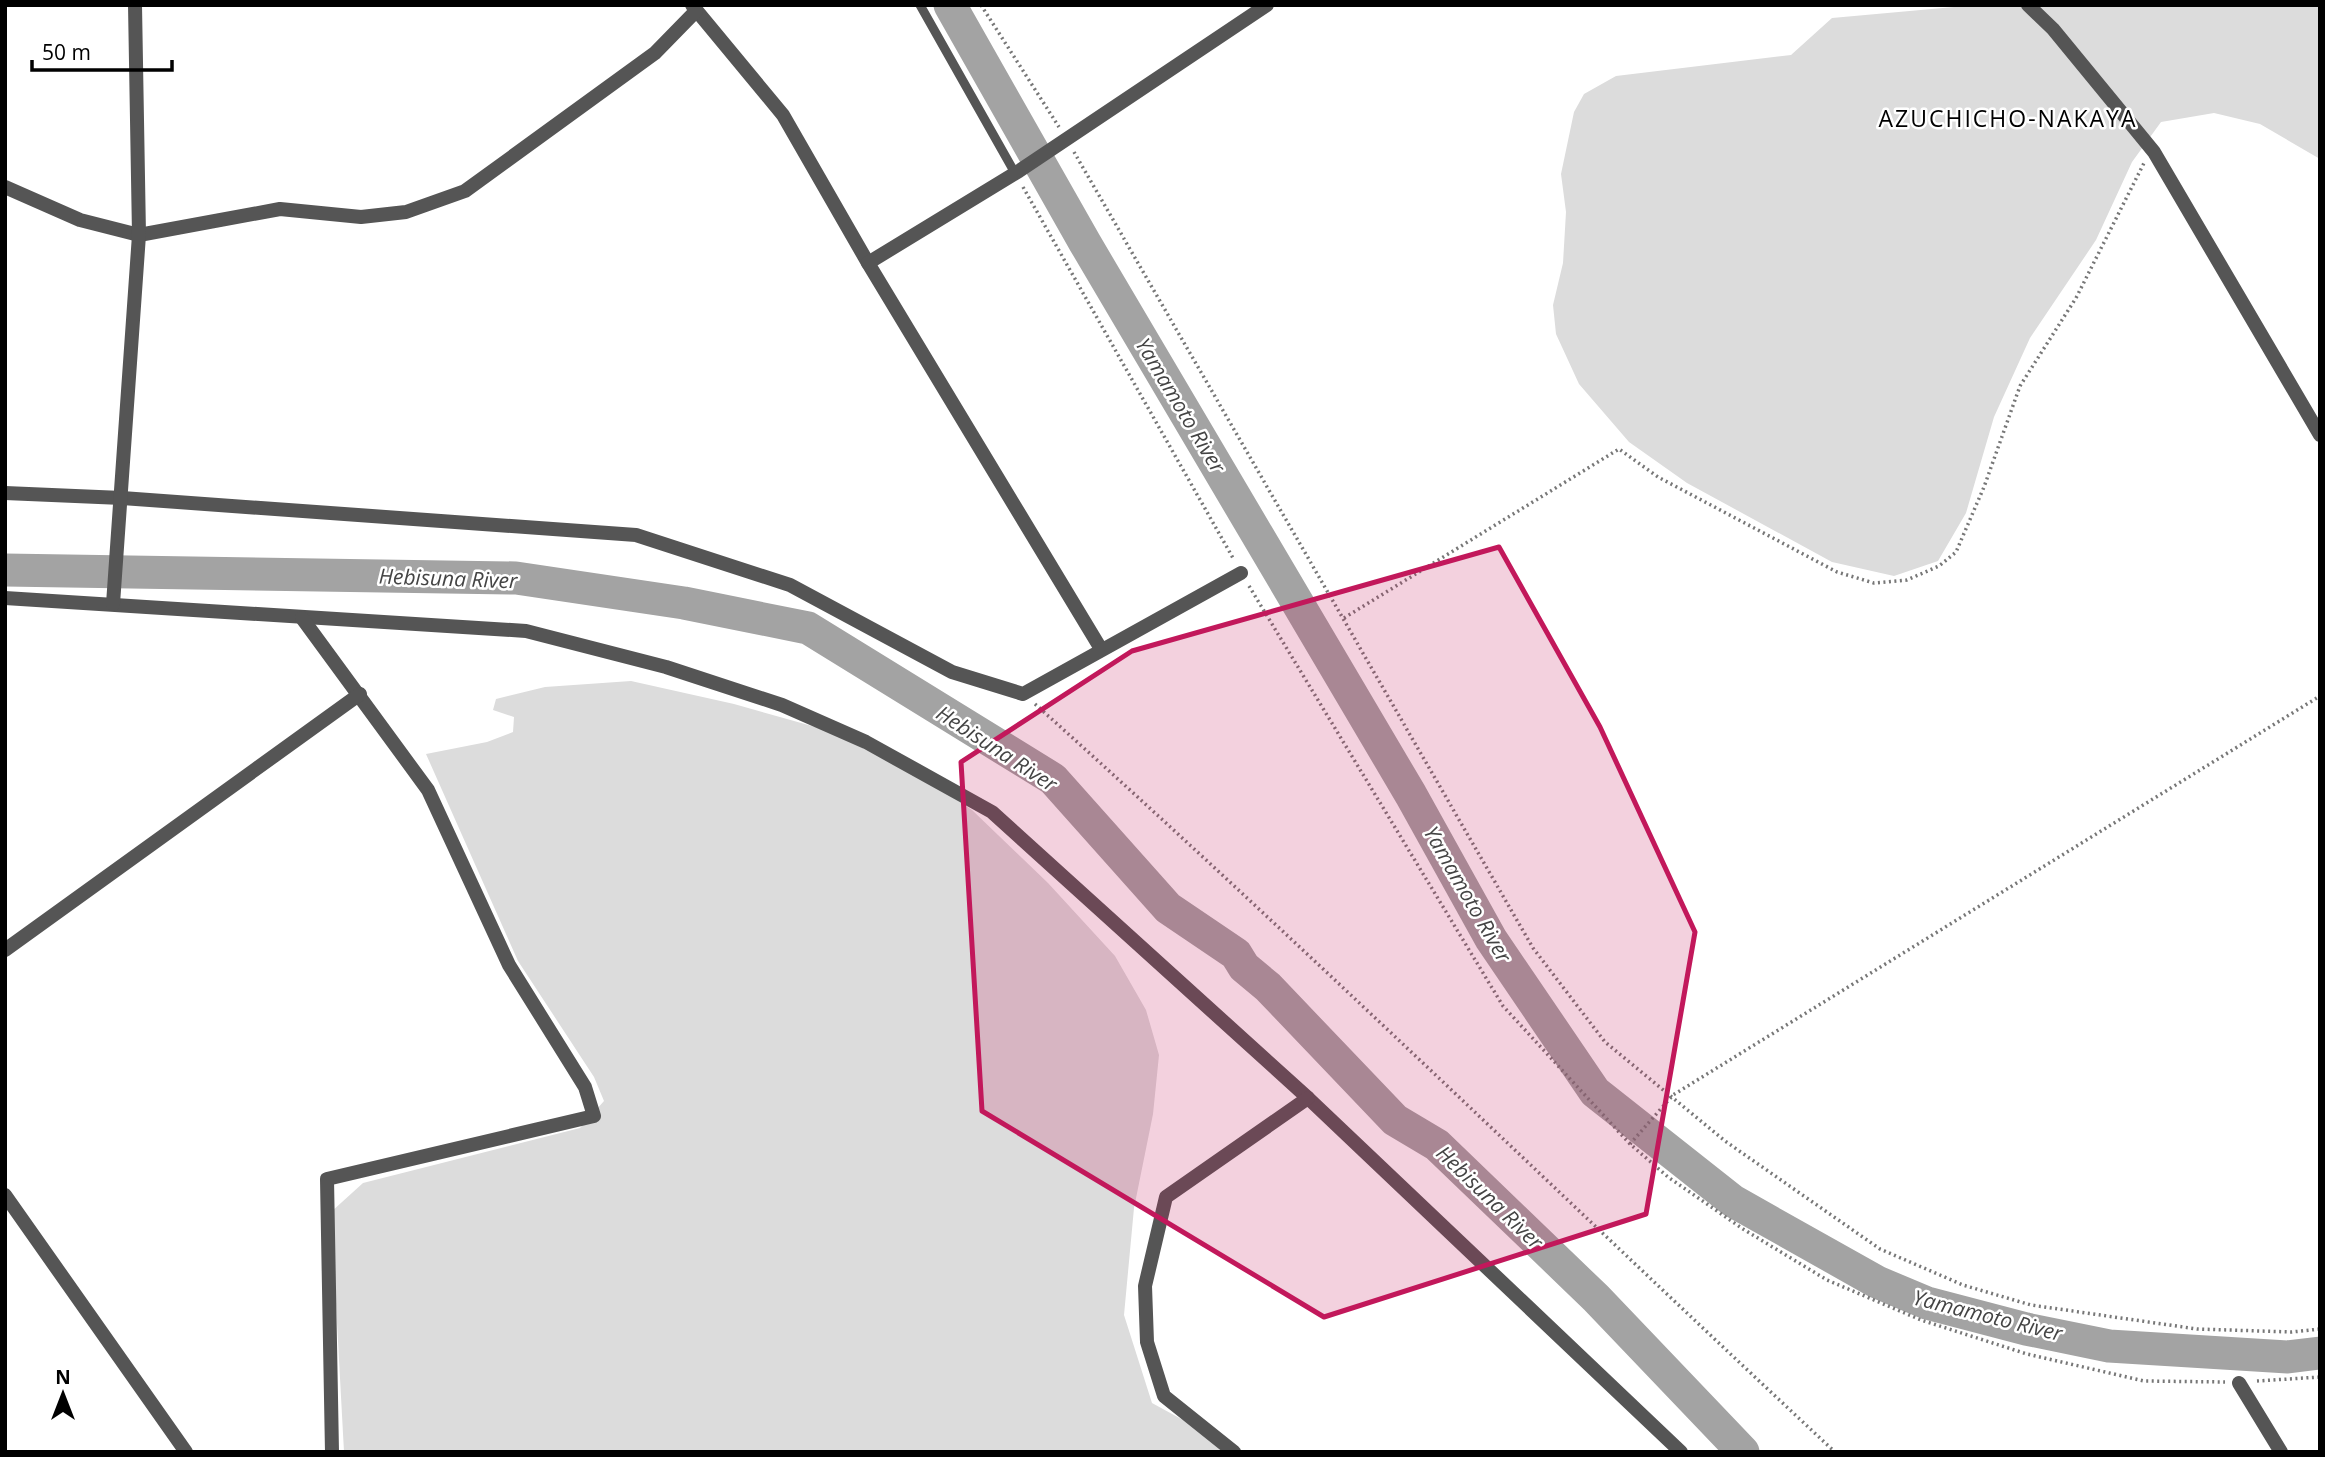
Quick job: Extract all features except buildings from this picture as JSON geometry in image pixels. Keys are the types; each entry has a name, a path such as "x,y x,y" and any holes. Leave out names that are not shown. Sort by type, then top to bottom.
{"street":[{"path":"113,604 139,235 135,5"},
{"path":"868,263 1017,172 1267,5"},
{"path":"2028,5 2053,29 2154,152 2320,435"},
{"path":"5,187 80,220 139,235 280,209 361,217 406,212 466,191 655,53 694,8 783,116 868,263 1101,649"},
{"path":"5,493 122,498 636,535 790,585 952,672 1023,694 1241,573"},
{"path":"5,598 526,631 666,667 782,705 866,742 992,812 1308,1098 1681,1452"},
{"path":"302,618 428,790 509,965 585,1087 594,1116 327,1179 332,1452"},
{"path":"5,950 360,694"},
{"path":"1234,1452 1164,1396 1147,1342 1145,1286 1166,1197 1308,1098"},
{"path":"5,1195 187,1452"},
{"path":"2239,1382 2281,1452"}],"lane":[{"path":"920,5 1017,172"}],"path":[{"path":"981,5 1344,618 1533,948 1605,1042 1725,1141 1880,1249 1963,1285 2031,1305 2197,1329 2292,1332 2320,1329"},
{"path":"1344,618 1619,449 1658,477 1837,572 1874,583 1907,580 1939,566 1955,552 1984,487 2020,386 2077,298 2139,169 2154,152"},
{"path":"1017,172 1241,573 1503,1006 1630,1144 1668,1177 1827,1280 1921,1320 2028,1354 2144,1381 2239,1382 2320,1377"},
{"path":"1023,694 1228,877 1549,1185 1835,1452"},
{"path":"1630,1144 1673,1096 2320,696"}],"highlighted area":[{"path":"1499,547 1600,727 1695,932 1646,1214 1324,1317 982,1111 961,762 1132,651"}],"shaded area":[{"path":"1976,5 2320,5 2320,159 2260,124 2214,113 2161,122 2132,162 2096,240 2030,338 1994,417 1966,513 1938,561 1894,576 1832,562 1687,483 1629,442 1579,384 1556,334 1553,305 1563,263 1566,212 1561,174 1574,112 1584,94 1616,76 1791,55 1832,18"},
{"path":"631,681 734,704 869,742 972,810 1048,883 1115,956 1146,1010 1159,1055 1153,1114 1134,1208 1124,1315 1152,1403 1194,1426 1225,1452 344,1452 331,1212 363,1183 580,1128 604,1101 594,1077 518,961 426,754 487,742 513,732 514,717 493,710 496,699 545,687"}],"waterway":[{"name":"Yamamoto River","path":"950,5 1085,243 1411,795 1491,939 1595,1092 1733,1201 1877,1282 1927,1303 2026,1329 2109,1346 2288,1357 2320,1353"},
{"name":"Hebisuna River","path":"5,570 516,578 684,603 808,628 1053,779 1168,908 1236,954 1244,967 1268,987 1395,1120 1437,1145 1596,1298 1743,1452"}],"district":[{"name":"AZUCHICHO-NAKAYA","path":"2008,118"}]}
